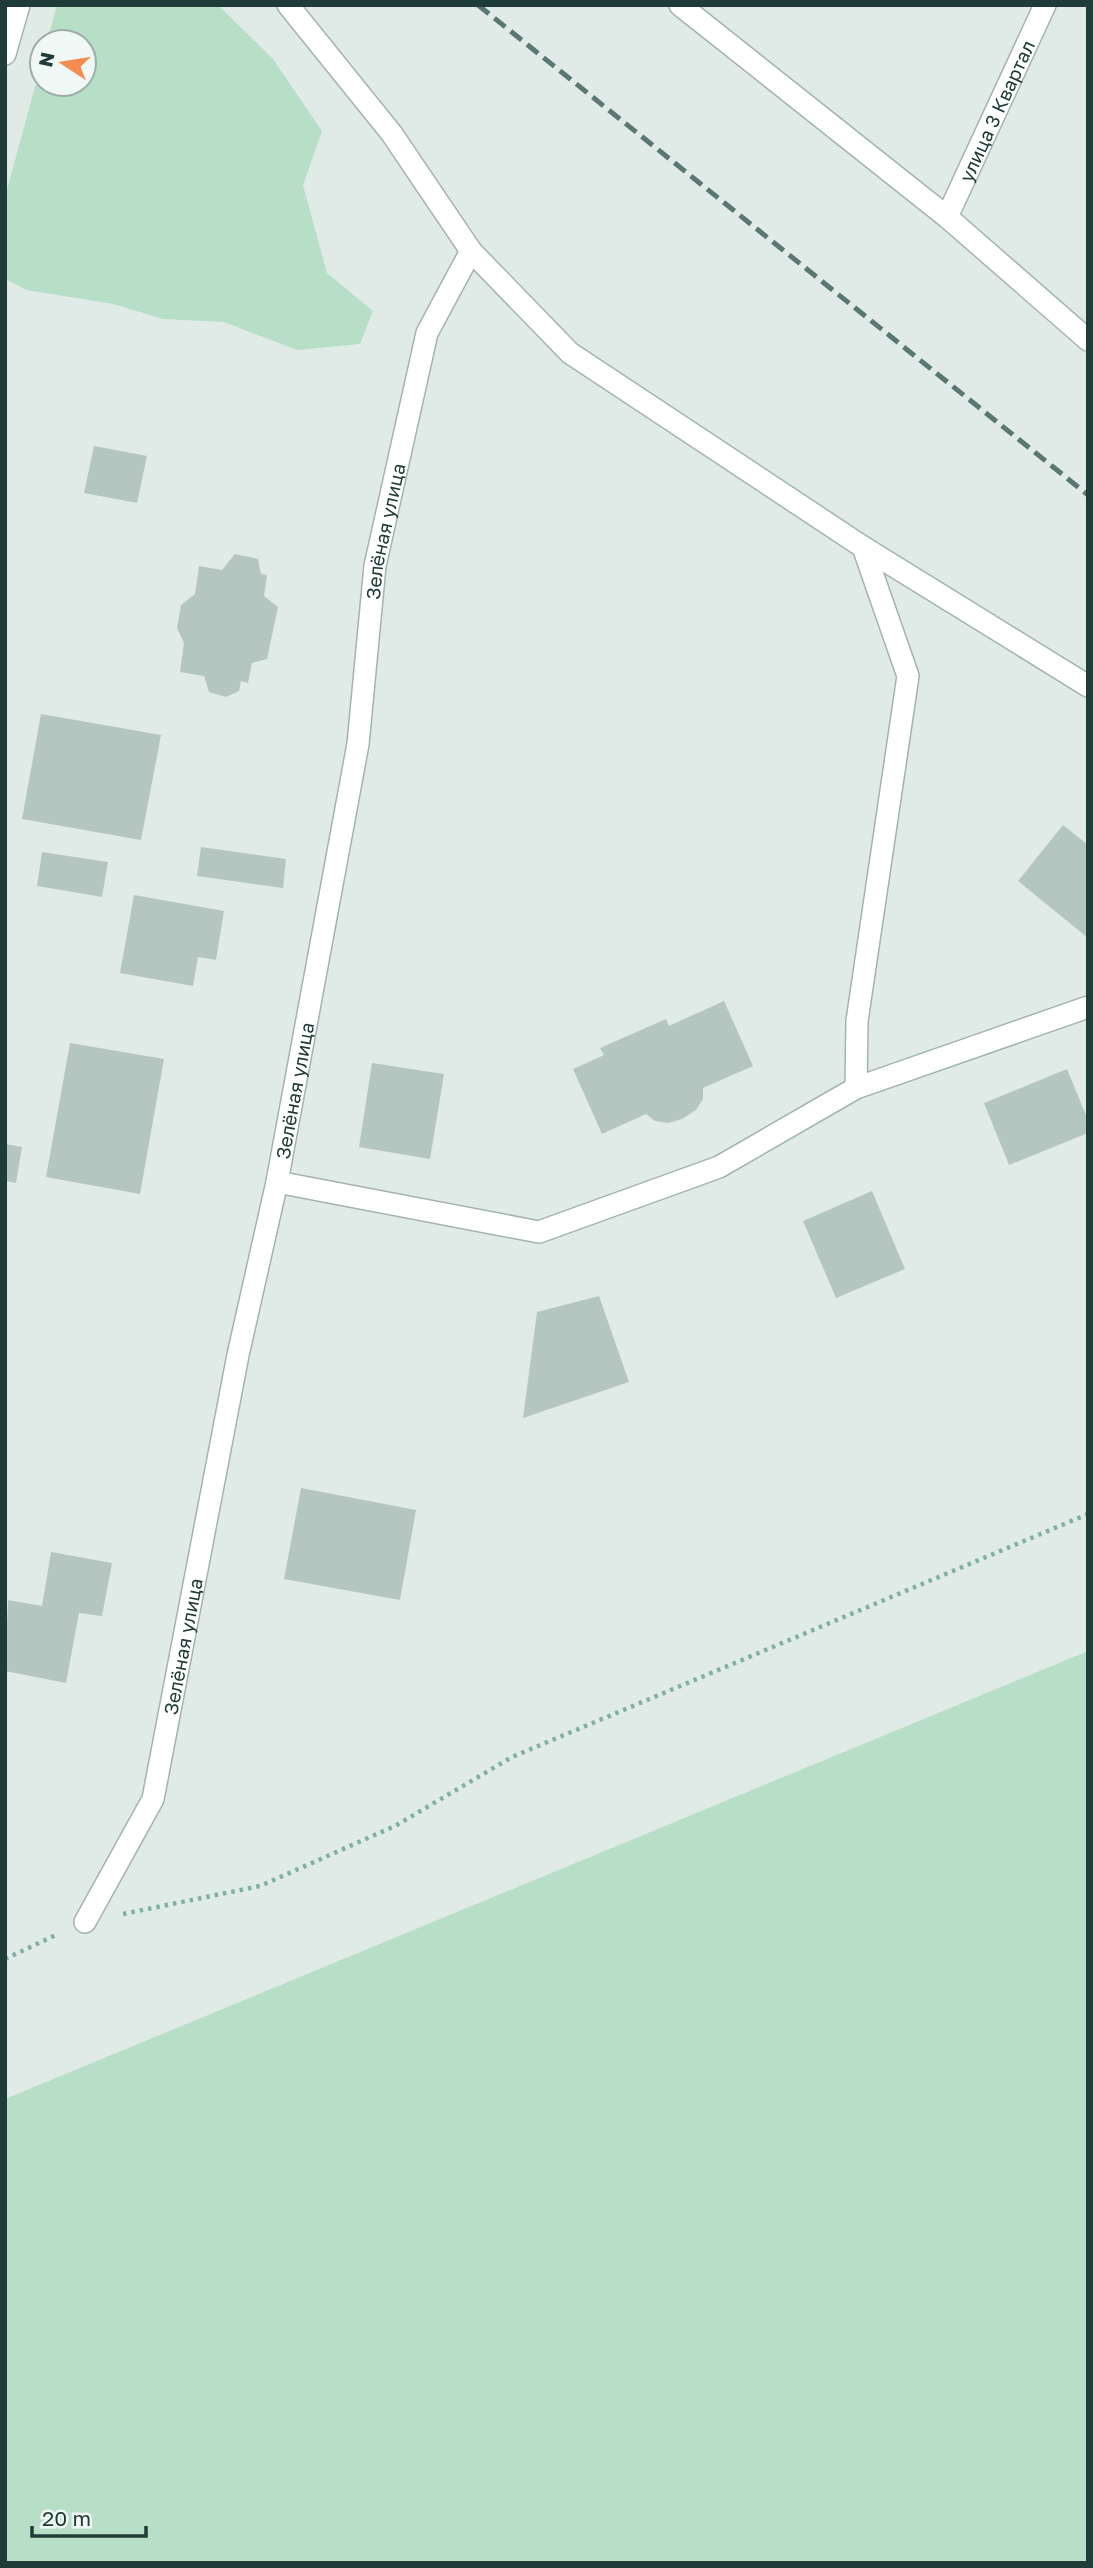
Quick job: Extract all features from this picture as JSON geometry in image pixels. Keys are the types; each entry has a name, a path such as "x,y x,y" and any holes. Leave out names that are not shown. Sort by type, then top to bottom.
{"street":[{"path":"5,54 19,5"},
{"path":"288,5 392,134 471,251 570,353 863,547 1088,686"},
{"path":"680,5 947,217 1088,340"},
{"name":"улица 3 Квартал","path":"947,217 1045,5"},
{"name":"Зелёная улица","path":"85,1922 153,1799 238,1355 277,1182 358,744 375,566 427,332 471,251"},
{"path":"856,1088 857,1021 908,676 863,547"},
{"path":"277,1182 539,1232 719,1167 856,1088 1088,1007"}],"path":[{"path":"5,1959 85,1922 260,1886 395,1826 512,1757 1088,1514"}],"green space":[{"path":"57,5 218,5 273,59 322,131 303,185 327,273 373,311 360,344 297,350 224,322 163,319 113,304 27,290 5,279 5,197 32,98 98,98 98,28 51,28"},
{"path":"1088,1651 1088,2563 5,2563 5,2099"}],"building":[{"path":"94,446 147,456 137,503 84,493"},
{"path":"235,554 258,559 261,574 267,575 264,596 278,607 267,659 252,663 248,683 241,681 239,691 226,697 209,692 204,676 180,672 184,643 177,628 181,605 195,594 199,566 222,570"},
{"path":"41,714 161,735 141,840 22,819"},
{"path":"1063,825 1088,845 1088,938 1018,881"},
{"path":"201,847 286,859 283,888 197,876"},
{"path":"42,852 108,862 102,897 37,886"},
{"path":"134,895 224,911 216,960 198,957 193,986 120,973"},
{"path":"724,1001 753,1066 703,1088 703,1099 696,1110 682,1119 668,1123 655,1121 646,1114 602,1134 573,1069 604,1055 600,1048 666,1019 669,1026"},
{"path":"70,1043 164,1059 140,1194 46,1177"},
{"path":"372,1063 444,1074 430,1159 359,1147"},
{"path":"1067,1069 1088,1120 1088,1133 1009,1165 984,1103"},
{"path":"5,1144 22,1147 16,1183 5,1181"},
{"path":"872,1191 905,1269 836,1298 803,1221"},
{"path":"599,1296 629,1382 523,1418 537,1312"},
{"path":"301,1488 416,1510 400,1600 284,1579"},
{"path":"51,1552 112,1563 102,1616 79,1613 66,1683 5,1671 8,1600 42,1606"}],"railway":[{"path":"478,5 1088,495"}]}
